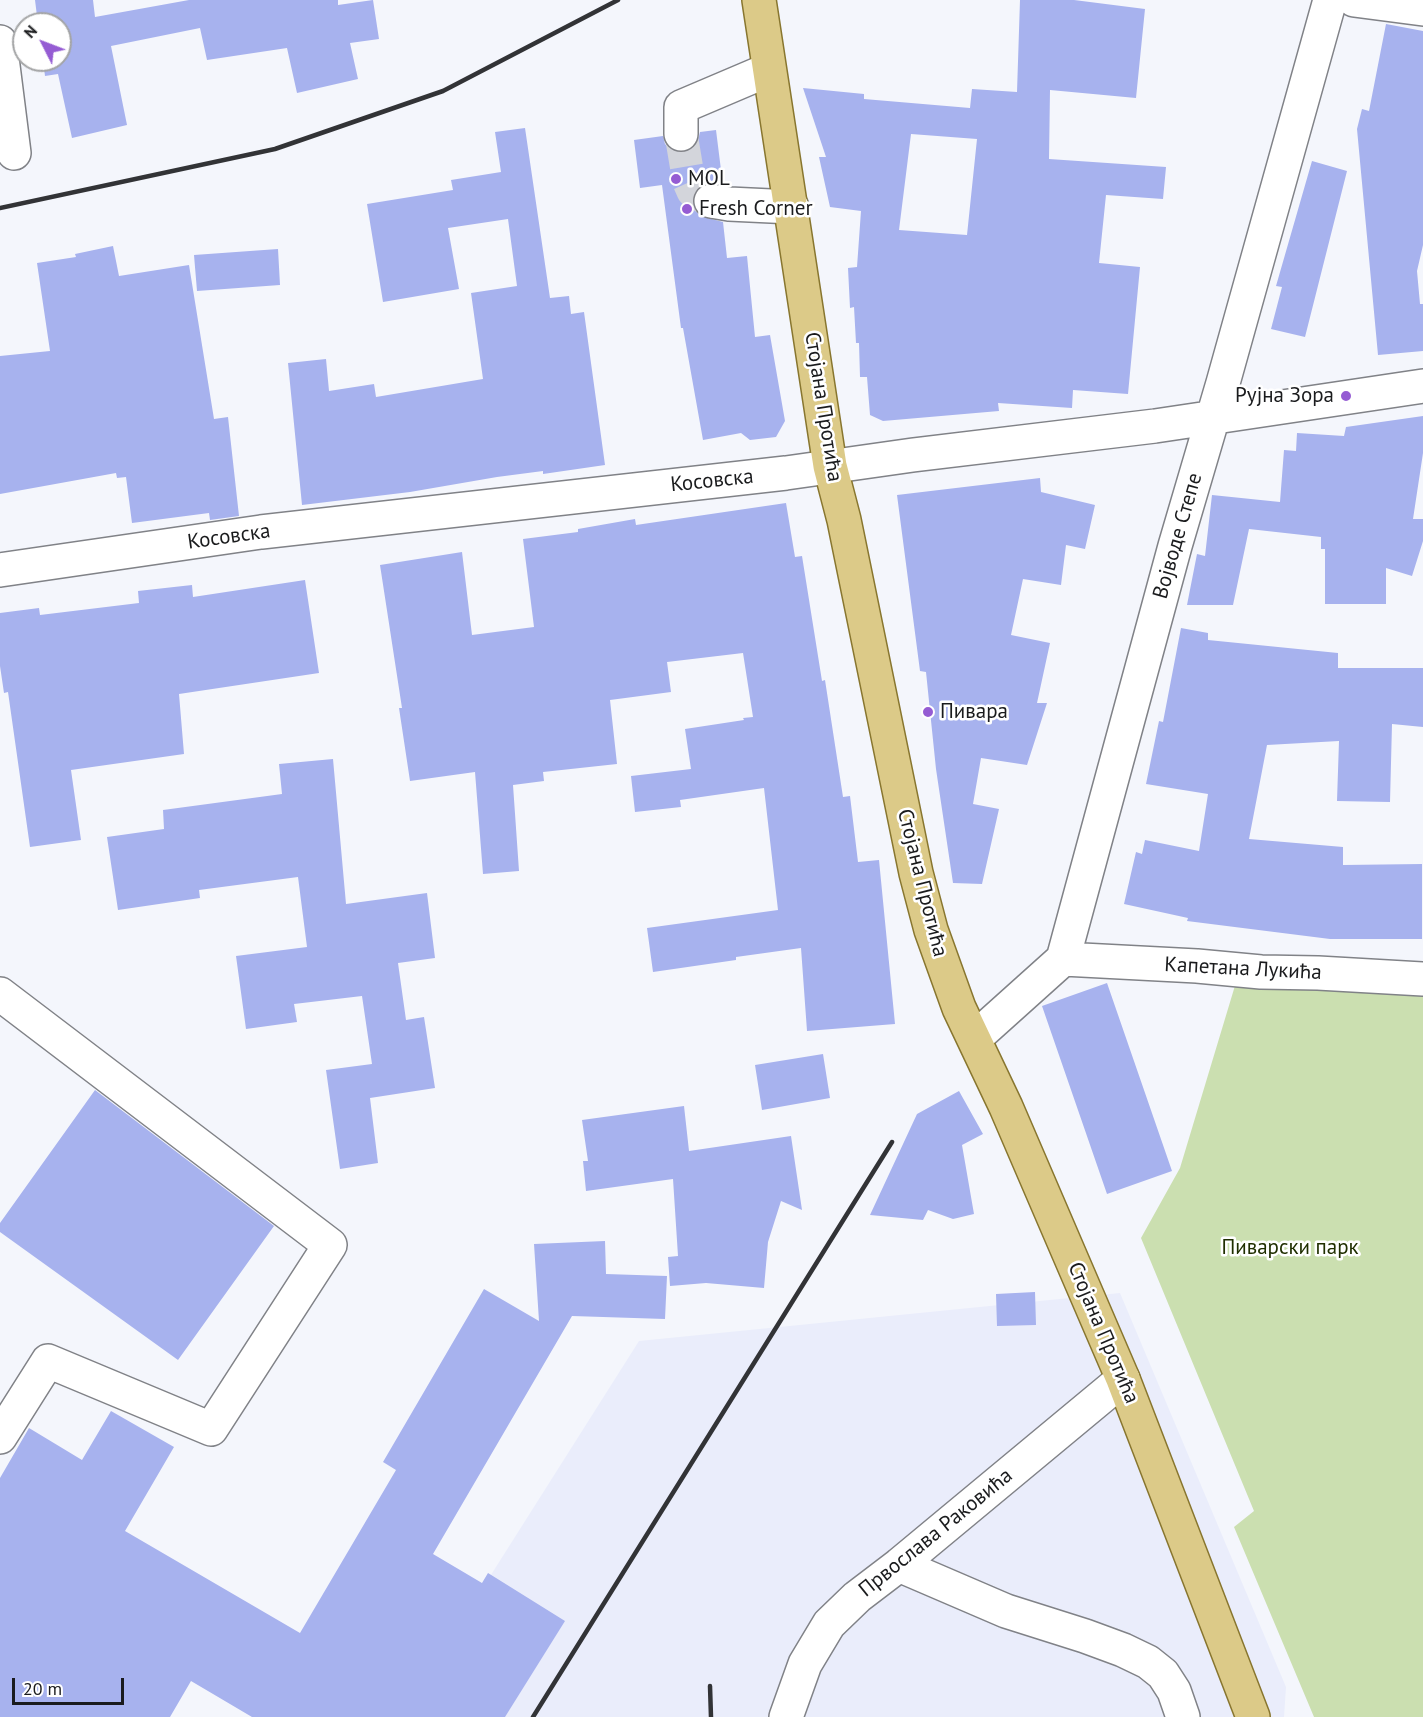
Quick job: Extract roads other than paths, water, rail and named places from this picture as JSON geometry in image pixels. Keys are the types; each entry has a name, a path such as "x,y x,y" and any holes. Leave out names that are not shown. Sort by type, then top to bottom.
{"main road":[{"name":"Стојана Протића","path":"759,0 830,466 844,520 916,873 938,954 1123,1379 1253,1717"}],"street":[{"name":"Војводе Степе","path":"1063,959 1175,546 1330,0"},
{"path":"1354,0 1423,9"},
{"path":"0,42 14,153"},
{"path":"681,134 681,107 768,70"},
{"path":"711,201 792,207"},
{"name":"Косовска","path":"0,570 261,532 786,473 1212,418 1423,386"},
{"path":"975,1038 1063,959"},
{"name":"Капетана Лукића","path":"1063,959 1261,972 1423,979"},
{"path":"0,994 330,1245 211,1429 48,1361 0,1437"},
{"name":"Првослава Раковића","path":"786,1717 806,1664 829,1624 857,1597 899,1565 1123,1379"},
{"path":"899,1565 1006,1611 1085,1636 1148,1662 1163,1674 1174,1691 1183,1717"}],"tunnel":[{"path":"681,134 689,182 693,191 711,201"}],"railway":[{"path":"0,208 275,149 443,91 618,0"},
{"path":"533,1717 892,1142"},
{"path":"710,1686 711,1717"}],"place":[{"name":"MOL","path":"676,179"},
{"name":"Fresh Corner","path":"687,209"},
{"name":"Рујна Зора","path":"1346,396"},
{"name":"Пивара","path":"928,712"}],"park label":[{"name":"Пиварски парк","path":"1290,1248"}]}
